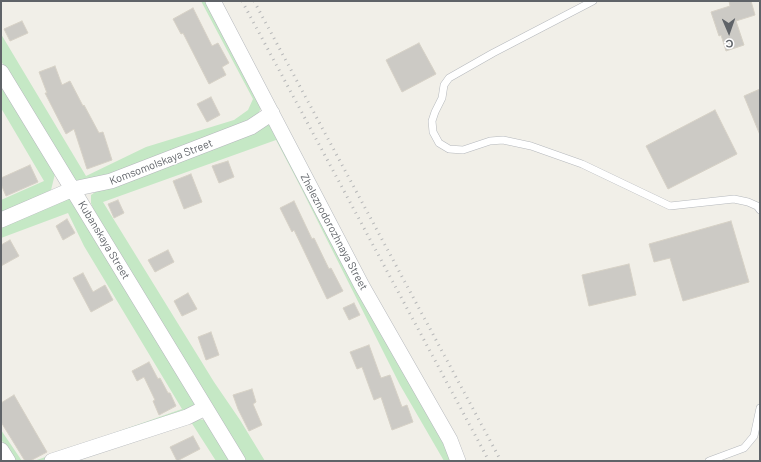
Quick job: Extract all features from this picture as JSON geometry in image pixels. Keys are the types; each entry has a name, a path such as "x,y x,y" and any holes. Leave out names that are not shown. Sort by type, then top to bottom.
{"street":[{"name":"Zheleznodorozhnaya Street","path":"213,1 362,286 450,440 458,461"},
{"name":"Kubanskaya Street","path":"1,72 74,189 238,461"},
{"name":"Komsomolskaya Street","path":"1,220 74,189 111,181 251,127 272,113"},
{"path":"52,461 187,417 205,408"},
{"path":"1,450 8,461"}],"lane":[{"path":"593,1 493,53 449,78 444,85 442,98 432,121 433,132 439,143 449,149 463,150 490,141 503,140 531,146 582,164 670,206 734,199 748,202 757,206 760,210"},
{"path":"709,461 744,448 754,436 760,408"}],"green space":[{"path":"201,1 209,1 262,107 257,115 238,125 82,185 71,177 1,61 1,34 86,176 146,147 234,120 248,110 253,99"},
{"path":"1,83 55,174 51,190 28,203 1,214 1,200 44,181 1,108"},
{"path":"270,122 449,448 451,461 444,461 400,385 276,140 103,202 214,382 240,420 265,461 245,461 94,211 91,203 91,195 101,188"},
{"path":"69,197 198,407 49,461 34,461 182,409 84,246 68,213 1,238 1,226"},
{"path":"198,419 206,420 232,461 216,461 191,422"},
{"path":"1,430 22,461 13,460 1,439"}],"building":[{"path":"729,1 751,1 755,15 736,21 744,45 726,51 711,12 730,6"},
{"path":"193,8 212,46 218,43 229,63 222,67 226,75 209,84 183,33 181,34 173,19"},
{"path":"22,21 28,33 10,41 4,29"},
{"path":"419,43 436,74 402,92 386,60"},
{"path":"55,66 62,85 70,81 99,133 103,132 112,160 87,169 74,129 66,134 45,93 47,93 39,72"},
{"path":"760,89 760,135 744,96"},
{"path":"211,97 220,115 207,122 197,104"},
{"path":"715,110 737,154 668,189 646,146"},
{"path":"228,161 234,177 219,183 212,166"},
{"path":"30,165 38,182 6,196 1,184 1,178"},
{"path":"191,174 202,202 184,209 173,181"},
{"path":"118,200 124,213 114,218 108,204"},
{"path":"294,201 312,239 314,238 329,269 331,268 343,291 327,299 294,230 292,232 280,208"},
{"path":"67,219 75,233 63,240 56,226"},
{"path":"731,221 749,282 683,301 670,258 654,262 649,244"},
{"path":"10,240 19,256 1,266 1,245"},
{"path":"168,250 174,262 155,272 148,260"},
{"path":"629,264 636,295 589,306 582,275"},
{"path":"83,273 93,292 105,285 113,300 91,312 73,278"},
{"path":"188,293 197,309 182,316 174,301"},
{"path":"354,303 360,315 349,320 343,308"},
{"path":"211,332 219,355 206,360 198,337"},
{"path":"369,345 381,378 390,375 402,407 407,405 413,422 392,430 381,397 374,400 362,367 357,369 350,352"},
{"path":"149,362 158,379 160,378 168,393 170,393 176,406 159,415 153,401 155,400 144,377 137,381 132,371"},
{"path":"252,389 256,402 253,404 262,425 249,431 233,395"},
{"path":"14,395 47,452 30,461 25,461 1,422 1,403"},
{"path":"193,436 200,449 177,461 170,447"}],"railway":[{"path":"242,1 489,461"},
{"path":"254,1 501,461"}]}
